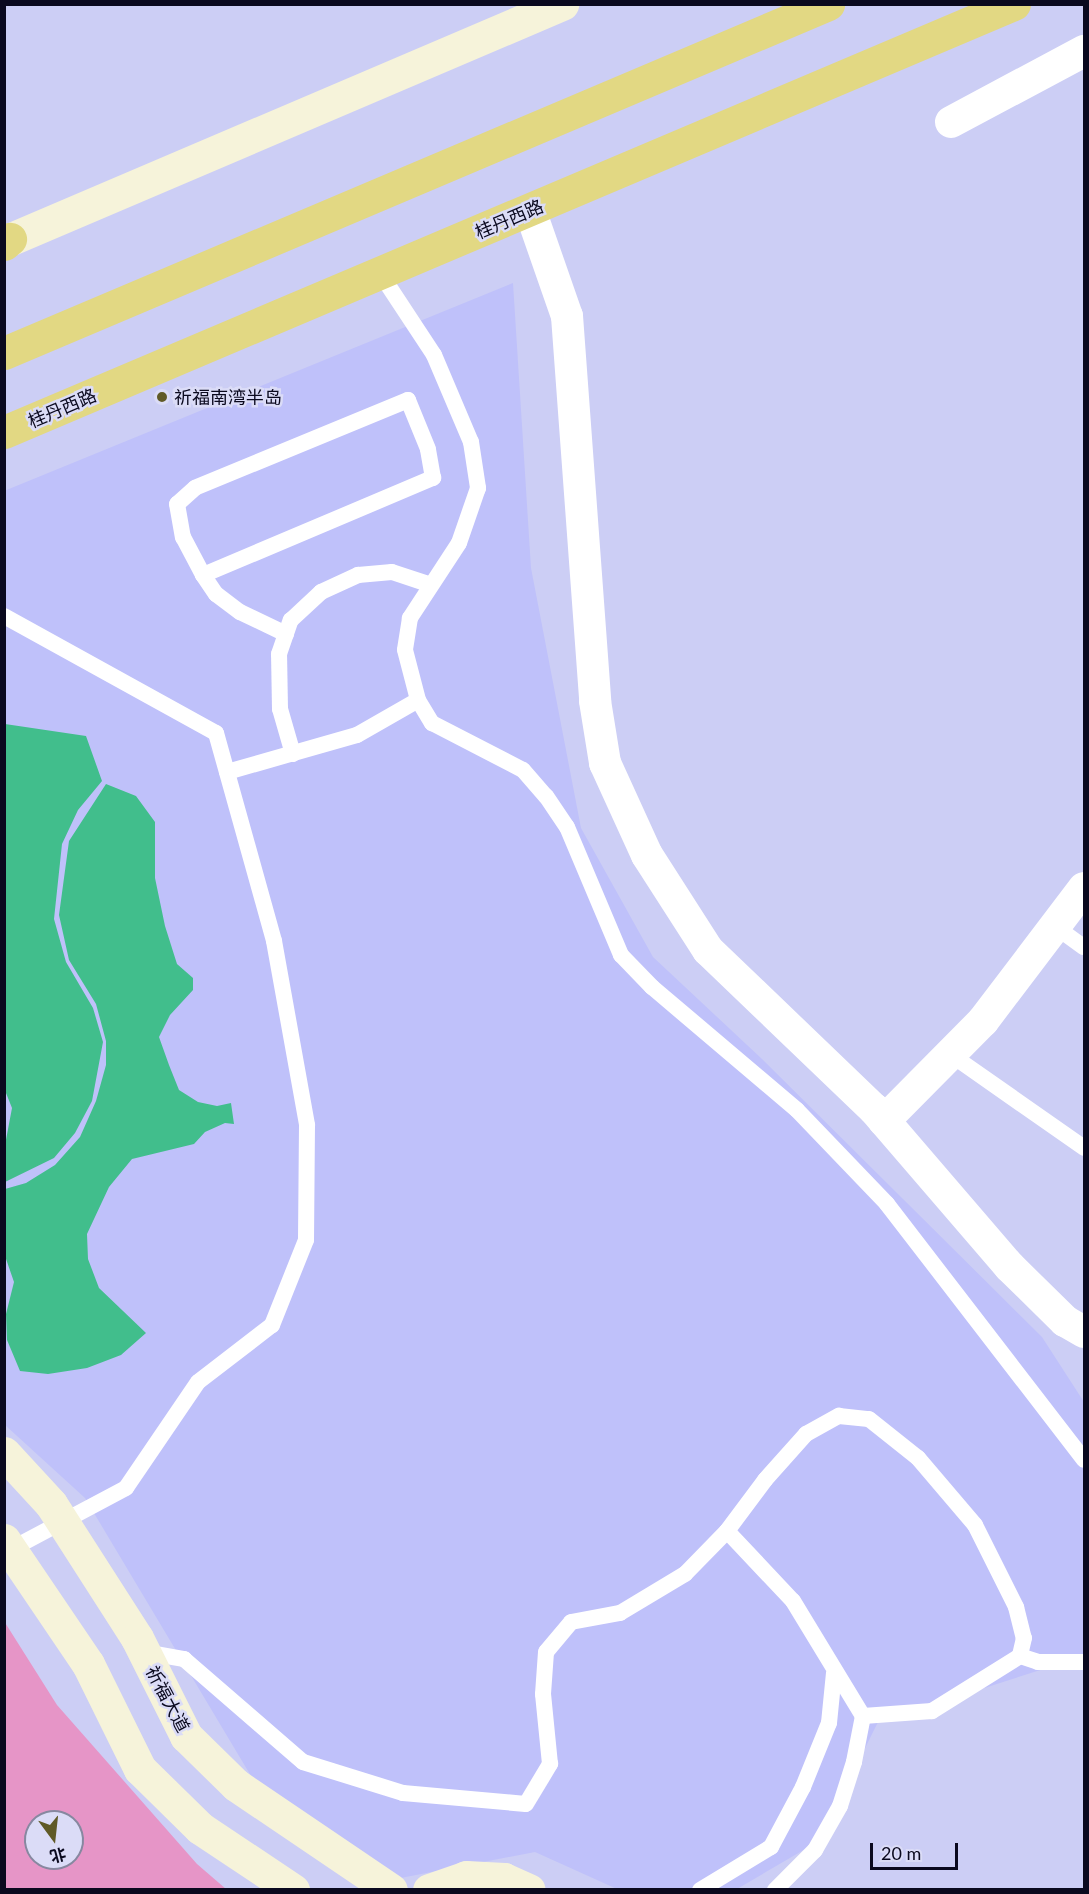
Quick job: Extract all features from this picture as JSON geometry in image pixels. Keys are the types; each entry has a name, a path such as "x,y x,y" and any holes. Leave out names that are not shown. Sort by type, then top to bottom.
{"highway":[{"path":"4,353 828,4"},
{"name":"桂丹西路","path":"4,432 1014,4"}],"street":[{"path":"6,242 562,4"},
{"path":"951,122 1084,51"},
{"path":"530,210 567,316 595,701 605,763 647,855 708,950 884,1121 1010,1267 1065,1320 1084,1332"},
{"path":"884,1121 983,1021 1084,888"},
{"name":"祈福大道","path":"4,1453 62,1521 144,1652 186,1736 236,1785 391,1890"},
{"path":"9,1544 88,1664 140,1769 201,1828 292,1890"},
{"path":"429,1890 466,1877 504,1879 529,1890"}],"lane":[{"path":"380,273 434,355 471,442 478,488 459,543 410,618 405,650 418,700 432,723 523,770 546,796 567,827 621,955 652,987 797,1110 887,1204 1084,1460"},
{"path":"202,575 433,478 428,449 408,399 195,488 177,504 183,537 202,575 216,594 240,612 286,634"},
{"path":"292,754 280,709 279,654 291,620 321,592 358,575 392,572 431,585"},
{"path":"4,616 216,733 274,940 307,1125 306,1240 272,1325 198,1382 126,1488 62,1521 9,1544"},
{"path":"227,772 357,735 418,700"},
{"path":"1056,927 1084,947"},
{"path":"950,1054 1084,1148"},
{"path":"144,1652 183,1659 303,1762 403,1793 526,1804 550,1764 543,1694 546,1652 572,1622 620,1613 685,1574 727,1531 765,1480 806,1434 839,1416 869,1419 918,1458 975,1525 1016,1607 1024,1638 1020,1656 932,1711 863,1716"},
{"path":"727,1531 793,1601 834,1673 863,1716 854,1762 840,1806 815,1850 775,1890"},
{"path":"1020,1656 1038,1662 1084,1662"},
{"path":"700,1890 771,1847 803,1787 829,1723 834,1673"}],"shaded area":[{"path":"513,283 531,568 581,828 653,957 762,1059 1042,1337 1084,1402 1084,1656 878,1722 819,1841 737,1889 617,1889 535,1852 380,1882 251,1776 85,1498 5,1425 4,491"},
{"path":"5,724 86,736 102,781 78,810 62,844 54,919 66,962 93,1008 103,1042 92,1101 75,1133 54,1158 5,1182 5,1145 12,1108 4,1088"},
{"path":"106,784 136,796 155,822 155,878 165,926 177,964 193,978 193,990 170,1015 159,1037 169,1065 179,1090 198,1102 217,1106 231,1103 234,1124 225,1123 205,1132 194,1144 132,1159 109,1187 87,1234 88,1259 99,1288 146,1333 121,1355 87,1368 48,1374 20,1371 7,1340 6,1314 14,1282 5,1256 5,1189 26,1183 55,1165 80,1137 96,1101 106,1065 106,1041 96,1004 69,960 59,915 69,841"},
{"path":"4,1621 57,1705 197,1864 226,1889 5,1889"}],"place":[{"name":"祈福南湾半岛","path":"162,397"}]}
